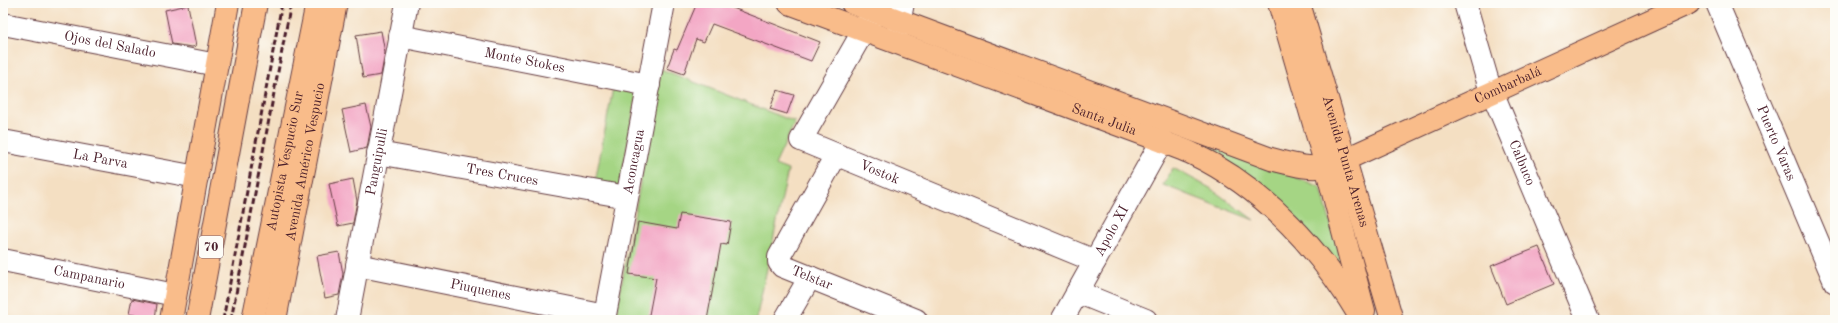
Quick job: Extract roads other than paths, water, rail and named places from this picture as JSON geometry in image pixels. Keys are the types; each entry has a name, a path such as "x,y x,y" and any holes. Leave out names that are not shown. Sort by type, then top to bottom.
{"main road":[{"path":"171,320 228,3"},
{"name":"70","path":"197,320 256,3"},
{"name":"Autopista Vespucio Sur","path":"253,320 317,3"},
{"name":"Avenida Américo Vespucio","path":"275,320 336,3"},
{"name":"Santa Julia","path":"789,3 1162,141 1193,154 1226,174 1283,218 1308,243 1322,260 1362,320"},
{"name":"Santa Julia","path":"852,3 875,11 901,12 1271,159 1303,166 1335,163"},
{"name":"Avenida Punta Arenas","path":"1279,3 1392,320"},
{"name":"Avenida Punta Arenas","path":"1299,3 1335,163 1366,320"},
{"name":"Combarbalá","path":"1335,163 1689,3"},
{"path":"182,320 201,237 211,203 224,173"}],"street":[{"name":"Panguipulli","path":"347,320 407,3"},
{"name":"Aconcagua","path":"604,317 664,3"},
{"name":"Calbuco","path":"1465,3 1485,74 1492,93 1588,320"},
{"name":"Puerto Varas","path":"1717,3 1835,282"},
{"name":"Vostok","path":"875,11 801,140 1095,261"},
{"path":"895,43 901,12"},
{"name":"Ojos del Salado","path":"3,24 217,65"},
{"name":"Monte Stokes","path":"400,36 649,85"},
{"name":"La Parva","path":"3,141 197,177"},
{"name":"Apolo XI","path":"1062,320 1162,141"},
{"name":"Tres Cruces","path":"378,153 627,197"},
{"name":"Telstar","path":"836,155 778,259 782,266 916,320"},
{"name":"Campanario","path":"3,260 175,295"},
{"name":"Piuquenes","path":"357,266 604,317"},
{"path":"785,320 810,277"},
{"path":"1077,292 1146,320"}],"railway":[{"path":"223,320 282,3"},
{"path":"231,320 291,3"}]}
